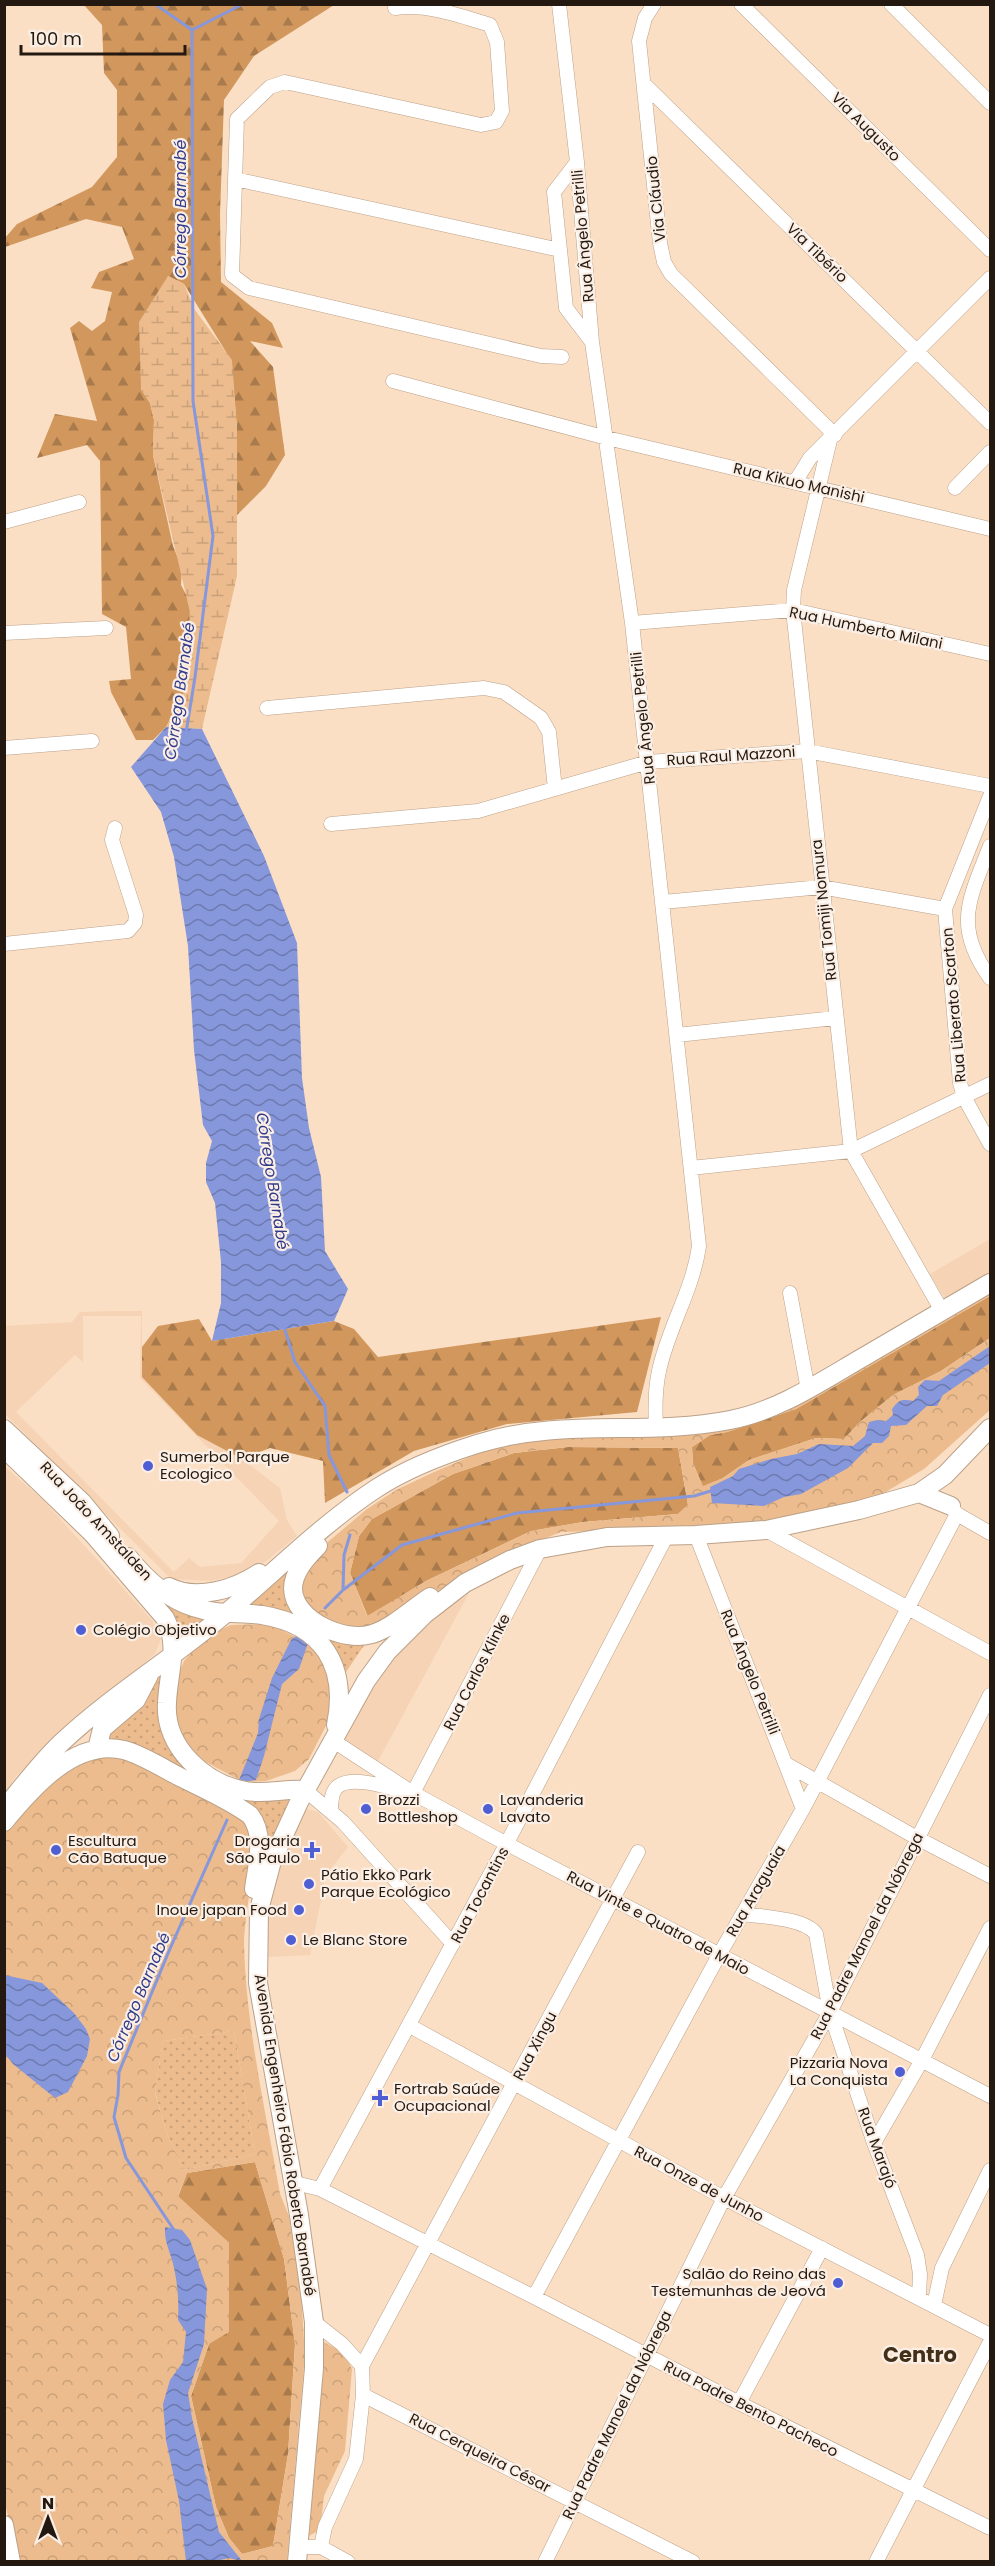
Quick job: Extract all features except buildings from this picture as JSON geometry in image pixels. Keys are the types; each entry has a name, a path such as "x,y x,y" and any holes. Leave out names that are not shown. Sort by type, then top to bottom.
{"main road":[{"path":"4,1809 61,1743 150,1671 227,1613 344,1512 377,1488 423,1463 504,1436 579,1427 656,1427 734,1420 780,1404 808,1390 990,1283"},
{"name":"Avenida Engenheiro Fábio Roberto Barnabé","path":"298,2554 314,2368 314,2322 299,2216 291,2182 259,1991 258,1933 264,1884 272,1861 305,1790 366,1681 387,1652 425,1614 465,1583 510,1560 540,1549 607,1537 696,1535 766,1530 859,1510 919,1492 945,1475 990,1428"},
{"name":"Rua João Amstalden","path":"4,1429 82,1502 138,1569 177,1600 200,1610 227,1613"},
{"name":"Rua João Amstalden","path":"4,1448 92,1533 155,1606 171,1630 173,1654"},
{"path":"945,1475 954,1510"},
{"path":"919,1492 954,1510"},
{"path":"344,1512 336,1529 303,1562 295,1577 293,1588 297,1603 305,1614 326,1629 348,1636 372,1634 430,1596 447,1587 465,1583"},
{"path":"138,1569 172,1589 201,1593 244,1583 276,1561 292,1555"},
{"path":"201,1593 227,1613 259,1615 290,1623 313,1636 324,1647 336,1669 339,1689 340,1705 332,1740"},
{"path":"173,1654 166,1706 174,1736 188,1759 203,1773 244,1791 289,1788 305,1790"},
{"path":"97,1749 102,1729 136,1700 150,1671"},
{"path":"4,1821 52,1773 81,1755 108,1748 132,1753 240,1808 255,1822 259,1849 249,1958 251,1979 259,1991"},
{"path":"4,2525 11,2562"}],"street":[{"name":"Rua Ângelo Petrilli","path":"559,4 577,162 592,342 632,623 699,1246 696,1267 659,1369 655,1396 656,1427"},
{"name":"Via Cláudio","path":"654,4 645,18 639,41 660,243 664,262 671,274 832,437"},
{"name":"Via Augusto","path":"741,4 990,250"},
{"path":"891,4 990,103"},
{"path":"395,8 409,6 490,25 497,42 502,111 496,122 481,125 285,82 270,87 237,119 232,275 249,288 541,356 562,357"},
{"name":"Via Tibério","path":"644,84 990,423"},
{"path":"577,162 554,192 566,308 592,342"},
{"path":"235,179 560,250"},
{"path":"795,482 810,458 990,278"},
{"name":"Rua Kikuo Manishi","path":"393,381 607,438 990,529"},
{"name":"Rua Tomiji Nomura","path":"832,437 794,590 793,610 851,1151 942,1311"},
{"path":"955,488 990,452"},
{"path":"4,522 79,502"},
{"name":"Rua Humberto Milani","path":"632,623 793,610 990,654"},
{"path":"4,633 106,628"},
{"path":"267,708 484,688 504,692 541,718 549,732 555,789"},
{"path":"4,748 92,741"},
{"name":"Rua Raul Mazzoni","path":"331,824 478,811 648,762 807,751 990,786"},
{"name":"Rua Liberato Scarton","path":"990,796 945,909 960,1083 964,1097 990,1144"},
{"path":"4,944 128,931 135,923 136,915 112,840 115,828"},
{"path":"990,846 970,897 967,917 969,939 976,958 990,978"},
{"path":"663,902 821,887 945,909"},
{"path":"677,1035 835,1018"},
{"path":"691,1168 851,1151 990,1084"},
{"path":"790,1293 808,1390"},
{"path":"954,1510 990,1533"},
{"name":"Rua Araguaia","path":"534,2296 719,1955 803,1809 907,1609 954,1510"},
{"path":"766,1530 990,1653"},
{"name":"Rua Tocantins","path":"320,2189 507,1844 667,1535"},
{"name":"Rua Ângelo Petrilli","path":"696,1535 788,1765 803,1809"},
{"name":"Rua Carlos Klinke","path":"413,1793 540,1549"},
{"name":"Rua Padre Manoel da Nóbrega","path":"545,2562 724,2198 830,2012 990,1695"},
{"name":"Rua Vinte e Quatro de Maio","path":"332,1740 413,1793 507,1844 990,2096"},
{"path":"788,1765 917,1838 990,1876"},
{"path":"330,1810 332,1796 337,1787 348,1782 375,1784 413,1793"},
{"path":"305,1790 330,1810 453,1944"},
{"name":"Rua Xingu","path":"362,2366 638,1852"},
{"name":"Rua Marajó","path":"744,1914 811,1927 818,1942 830,2012 874,2143 917,2255 920,2297"},
{"path":"874,2143 922,2060 990,1928"},
{"name":"Rua Onze de Junho","path":"410,2026 724,2198 990,2335"},
{"path":"933,2305 942,2268 990,2170"},
{"name":"Rua Padre Bento Pacheco","path":"291,2182 320,2189 534,2296 914,2492 990,2528"},
{"path":"739,2403 822,2248"},
{"path":"314,2322 342,2344 362,2366 363,2394 356,2459 326,2527 321,2547"},
{"path":"876,2562 990,2342"},
{"name":"Rua Cerqueira César","path":"363,2394 693,2562"},
{"path":"298,2554 321,2547 348,2562"}],"shaded area":[{"path":"990,1239 990,1273 945,1299 930,1274"},
{"path":"142,1311 142,1377 197,1435 242,1459 280,1488 287,1520 297,1536 254,1571 211,1581 171,1579 5,1414 4,1326 72,1322 80,1312","holes":["83,1316 141,1316 140,1378 279,1521 241,1563 200,1567 189,1558 174,1572 16,1412 75,1355 83,1362"]},
{"name":"Colégio Objetivo","path":"5,1467 42,1499 152,1620 161,1639 155,1654 16,1776 5,1793"},
{"path":"468,1595 378,1761 343,1741 363,1704 397,1653 451,1604"},
{"path":"307,1809 318,1812 348,1847 326,1875 310,1955 267,1957 268,1913 280,1866 292,1832"}],"green space":[{"path":"84,5 334,5 254,56 224,100 220,214 221,282 272,323 283,348 250,341 273,367 285,455 266,486 237,515 237,428 231,360 184,284 168,276 141,389 150,403 154,420 153,455 173,546 182,568 181,585 190,602 189,676 184,693 166,727 153,740 136,740 111,692 109,681 131,679 126,627 102,614 100,461 87,445 37,458 55,414 97,421 70,328 79,321 92,331 105,321 112,292 91,288 99,272 134,259 122,227 86,219 5,247 5,238 17,224 92,187 117,157 117,90 104,73 102,25"},
{"path":"168,276 184,284 195,310 232,360 237,428 237,576 202,729 166,727 184,693 189,676 190,612 153,455 154,420 150,403 141,389 139,322"},
{"path":"990,1293 990,1296 796,1409 727,1432 710,1435 692,1447 693,1463 703,1486 723,1478 749,1460 816,1438 844,1439 860,1422 893,1395 941,1371 990,1338 990,1410 924,1469 874,1499 807,1515 722,1528 561,1532 489,1561 390,1619 350,1632 313,1614 301,1597 303,1576 317,1551 367,1509 396,1490 481,1452 542,1437 701,1434 758,1421","holes":["568,1447 678,1448 688,1505 678,1514 583,1522 531,1531 426,1581 367,1616 350,1573 359,1536 372,1519 453,1474 514,1453"]},
{"path":"990,1296 990,1338 941,1371 893,1395 860,1422 844,1439 816,1438 749,1460 723,1478 703,1487 693,1463 692,1447 710,1435 727,1432 796,1409"},
{"path":"661,1317 637,1412 507,1424 414,1451 325,1503 323,1461 270,1448 242,1459 197,1435 142,1377 142,1347 158,1326 199,1319 212,1341 334,1321 354,1329 378,1357"},
{"path":"568,1447 678,1448 688,1505 678,1514 583,1522 531,1531 426,1581 368,1617 350,1573 359,1536 372,1519 453,1474 514,1453"},
{"path":"289,1566 286,1587 298,1616 257,1609 247,1601"},
{"path":"142,1582 203,1618 202,1621 181,1639"},
{"path":"269,1624 308,1643 327,1664 333,1712 309,1759 295,1771 266,1781 243,1782 193,1755 176,1724 175,1683 184,1661 196,1647 215,1632 231,1625"},
{"path":"320,1634 367,1641 344,1675"},
{"path":"165,1669 199,1777 282,1794 290,1802 265,1853 102,1742 152,1678"},
{"path":"115,1753 240,1815 250,1830 253,1853 244,1944 248,2007 280,2194 289,2216 301,2295 305,2354 287,2561 18,2561 5,2503 5,1828 74,1764","holes":["234,2031 255,2154 184,2170 167,2134 155,2093 163,2041","255,2162 284,2259 295,2344 288,2454 273,2546 242,2554 229,2538 216,2507 191,2396 209,2344 229,2332 229,2243 178,2196 187,2173"]},
{"path":"234,2031 255,2154 184,2170 167,2134 155,2092 163,2041"},
{"path":"255,2162 284,2259 295,2344 288,2454 273,2546 242,2554 229,2538 216,2507 191,2396 209,2344 229,2243 178,2197 187,2173"},
{"path":"324,2342 344,2353 352,2369 345,2451 324,2496 320,2530 309,2536"}],"water":[{"path":"166,727 202,729 264,856 297,943 302,1078 309,1128 321,1177 325,1251 348,1289 334,1321 212,1341 221,1303 221,1262 215,1203 206,1182 206,1163 212,1141 203,1125 194,1050 188,946 174,857 161,812 131,767"},
{"path":"990,1346 990,1363 943,1395 937,1406 927,1406 906,1425 891,1426 889,1436 882,1443 873,1443 848,1468 801,1494 784,1497 764,1506 712,1503 710,1487 733,1476 739,1469 797,1454 819,1444 853,1446 865,1436 869,1422 886,1421 893,1415 892,1409 899,1402 913,1401 919,1395 918,1387 925,1380 939,1381"},
{"path":"296,1636 308,1643 299,1669 282,1684 256,1780 243,1782 239,1780 258,1733 259,1719 272,1678 291,1640"},
{"path":"4,1975 42,1983 74,2013 86,2029 90,2039 87,2056 68,2092 55,2098 13,2064 5,2054"},
{"path":"165,2227 182,2230 190,2240 207,2289 204,2344 188,2393 219,2532 242,2561 229,2558 216,2561 186,2561 179,2501 166,2440 163,2404 170,2380 183,2362 186,2332 178,2320 176,2281"}],"waterway":[{"path":"155,4 192,30"},
{"name":"Córrego Barnabé","path":"186,733 213,536 193,401 192,30 243,4"},
{"name":"Córrego Barnabé","path":"284,1327 295,1362 325,1406 329,1455 347,1492"},
{"path":"325,1608 343,1590 402,1545 517,1513 694,1496 714,1490"},
{"name":"Córrego Barnabé","path":"343,1590 344,1555 350,1535"},
{"name":"Córrego Barnabé","path":"174,2230 126,2158 114,2117 119,2072 227,1820"}],"place":[{"name":"Sumerbol Parque Ecologico","path":"148,1466"},
{"name":"Colégio Objetivo","path":"81,1630"},
{"name":"Brozzi Bottleshop","path":"366,1809"},
{"name":"Lavanderia Lavato","path":"488,1809"},
{"name":"Escultura Cão Batuque","path":"56,1850"},
{"name":"Drogaria São Paulo","path":"312,1850"},
{"name":"Pátio Ekko Park Parque Ecológico","path":"309,1884"},
{"name":"Inoue japan Food","path":"299,1910"},
{"name":"Le Blanc Store","path":"291,1940"},
{"name":"Pizzaria Nova La Conquista","path":"900,2072"},
{"name":"Fortrab Saúde Ocupacional","path":"380,2098"},
{"name":"Salão do Reino das Testemunhas de Jeová","path":"838,2283"}],"district":[{"name":"Centro","path":"920,2355"}]}
